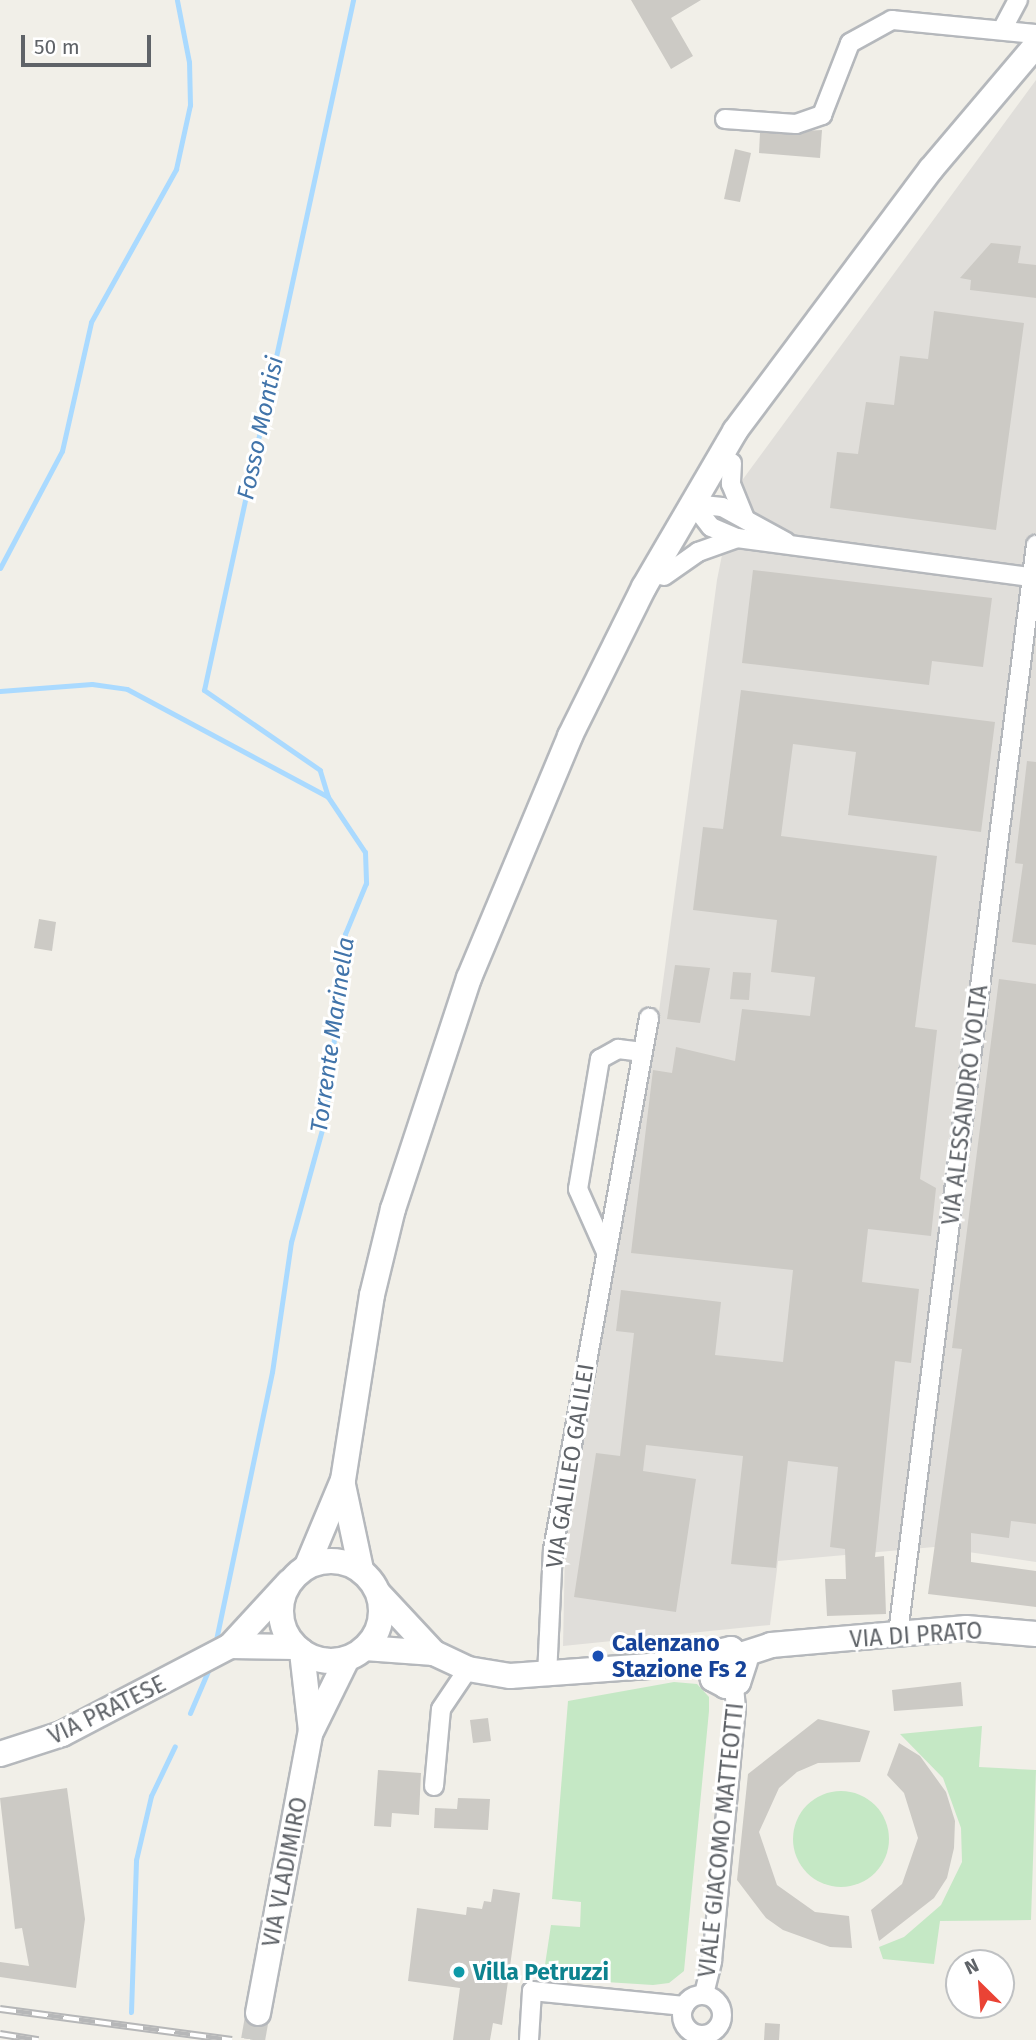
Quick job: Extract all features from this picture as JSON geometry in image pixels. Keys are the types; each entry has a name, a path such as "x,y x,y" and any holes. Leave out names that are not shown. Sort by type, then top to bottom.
{"main road":[{"path":"622,637 664,576 700,508 735,432 931,169 1036,46"},
{"path":"298,1649 280,1615 343,1480 372,1295 393,1209 469,978 524,837 622,637 700,508 732,463 778,377"},
{"path":"220,1652 298,1574 329,1560 361,1570 343,1480"},
{"name":"VIA DI PRATO","path":"361,1570 379,1594 434,1653 468,1670 547,1676 712,1663 731,1649 740,1669"},
{"path":"356,1653 381,1618 379,1594"},
{"name":"VIA DI PRATO","path":"712,1663 719,1684 771,1645 795,1646 898,1633 966,1628 1036,1634"},
{"name":"VIA DI PRATO","path":"220,1652 298,1649 332,1661 356,1653 434,1653"},
{"name":"VIA VLADIMIRO","path":"298,1649 311,1731"},
{"name":"VIA PRATESE","path":"0,1754 62,1734 220,1652"},
{"name":"VIA VLADIMIRO","path":"258,2012 311,1731 356,1653"}],"street":[{"path":"1003,28 1018,0"},
{"path":"724,119 796,124 822,115 850,43 892,20 1003,28 1036,34"},
{"path":"732,463 732,484 745,519"},
{"path":"700,508 745,519 786,542"},
{"path":"700,508 737,538"},
{"path":"664,576 698,552 737,538 786,542 1034,578"},
{"name":"VIA ALESSANDRO VOLTA","path":"898,1633 1034,578 1036,545"},
{"name":"VIA GALILEO GALILEI","path":"547,1676 553,1550 649,1018"},
{"path":"607,1258 578,1189 600,1059 618,1049 643,1052"},
{"path":"588,1209 604,1212 617,1203"},
{"name":"VIALE GIACOMO MATTEOTTI","path":"705,1994 712,1961 740,1669"},
{"path":"433,1786 441,1709 468,1670"},
{"path":"529,2040 532,1991 684,2006 705,1994 717,2000 723,2012 720,2025 710,2034 696,2035 685,2027 684,2006"}],"shaded area":[{"path":"1036,80 1036,1562 934,1547 778,1561 770,1625 563,1646 565,1549 658,1019 717,580 735,490"}],"green space":[{"path":"674,1682 697,1684 709,1697 684,1971 669,1983 653,1985 543,1978 551,1925 580,1927 581,1902 552,1899 568,1701"},
{"path":"982,1726 979,1767 1036,1770 1031,1920 940,1921 934,1964 883,1959 879,1947 904,1937 941,1905 962,1862 961,1828 943,1778 900,1734"},
{"path":"841,1791 859,1795 875,1805 885,1821 889,1839 885,1857 875,1873 859,1883 841,1887 823,1883 807,1873 797,1857 793,1839 797,1821 807,1805 823,1795"}],"building":[{"path":"631,0 701,0 671,18 693,56 671,69"},
{"path":"822,130 820,158 759,153 760,133"},
{"path":"735,149 751,153 740,202 724,199"},
{"path":"991,243 1021,246 1018,263 1036,265 1036,298 970,290 971,280 960,278"},
{"path":"934,311 1024,323 996,530 830,508 837,452 858,454 866,402 894,405 900,356 928,359"},
{"path":"753,570 992,598 983,667 932,661 929,685 742,663"},
{"path":"741,690 995,722 981,832 848,815 856,752 793,744 781,836 937,856 915,1027 937,1030 920,1179 936,1188 931,1236 868,1229 862,1282 919,1289 911,1363 895,1361 875,1557 884,1556 886,1614 827,1616 825,1579 846,1579 845,1549 830,1547 838,1467 788,1461 776,1568 731,1564 743,1456 646,1445 643,1471 696,1479 676,1612 574,1597 596,1453 620,1456 634,1333 616,1331 621,1290 721,1302 715,1355 783,1362 793,1270 631,1253 653,1070 672,1073 676,1047 735,1061 742,1009 810,1016 815,977 771,972 777,920 693,910 703,827 723,829"},
{"path":"1027,761 1036,762 1036,945 1012,942 1023,864 1015,863"},
{"path":"39,919 56,922 52,951 34,948"},
{"path":"675,965 710,968 700,1023 667,1019"},
{"path":"733,972 751,973 749,1000 730,999"},
{"path":"999,979 1036,984 1036,1524 1011,1521 1009,1538 971,1533 971,1562 1036,1571 1036,1607 928,1594 962,1349 952,1348"},
{"path":"961,1682 963,1706 894,1711 892,1690"},
{"path":"488,1718 491,1741 473,1743 470,1720"},
{"path":"818,1719 870,1731 860,1762 818,1763 797,1772 779,1788 759,1832 777,1885 815,1912 849,1916 852,1948 830,1947 783,1930 766,1918 737,1880 748,1774"},
{"path":"899,1743 920,1756 946,1792 955,1821 954,1848 947,1878 934,1898 879,1941 871,1910 902,1884 918,1838 904,1793 887,1775"},
{"path":"378,1770 421,1773 419,1815 392,1813 391,1827 374,1826"},
{"path":"67,1788 85,1919 76,1988 0,1977 0,1962 29,1966 22,1928 15,1929 0,1798"},
{"path":"458,1798 490,1799 488,1830 434,1828 435,1808 457,1809"},
{"name":"Villa Petruzzi","path":"493,1889 520,1893 502,2025 493,2023 490,2040 453,2040 460,1988 408,1981 417,1908 466,1915 467,1907 482,1909 484,1901 491,1902"},
{"path":"765,2023 780,2024 779,2040 764,2040"}],"waterway":[{"name":"Torrente Marinella","path":"0,568 62,451 91,322 176,169 190,105 189,62 177,0"},
{"name":"Fosso Montisi","path":"328,797 320,770 204,690 353,0"},
{"name":"Torrente Marinella","path":"0,691 92,684 127,689 328,797 365,852 366,883 345,934 326,1115 291,1242 272,1372 215,1644"},
{"name":"Torrente Marinella","path":"190,1713 211,1664"},
{"name":"Torrente Marinella","path":"131,2012 136,1860 151,1796 175,1746"}],"tunnel":[{"path":"253,2040 258,2013"}],"railway":[{"path":"0,2009 232,2040"},
{"path":"0,2034 39,2040"}],"place":[{"name":"Calenzano Stazione Fs 2","path":"598,1656"},
{"name":"Villa Petruzzi","path":"459,1972"}]}
